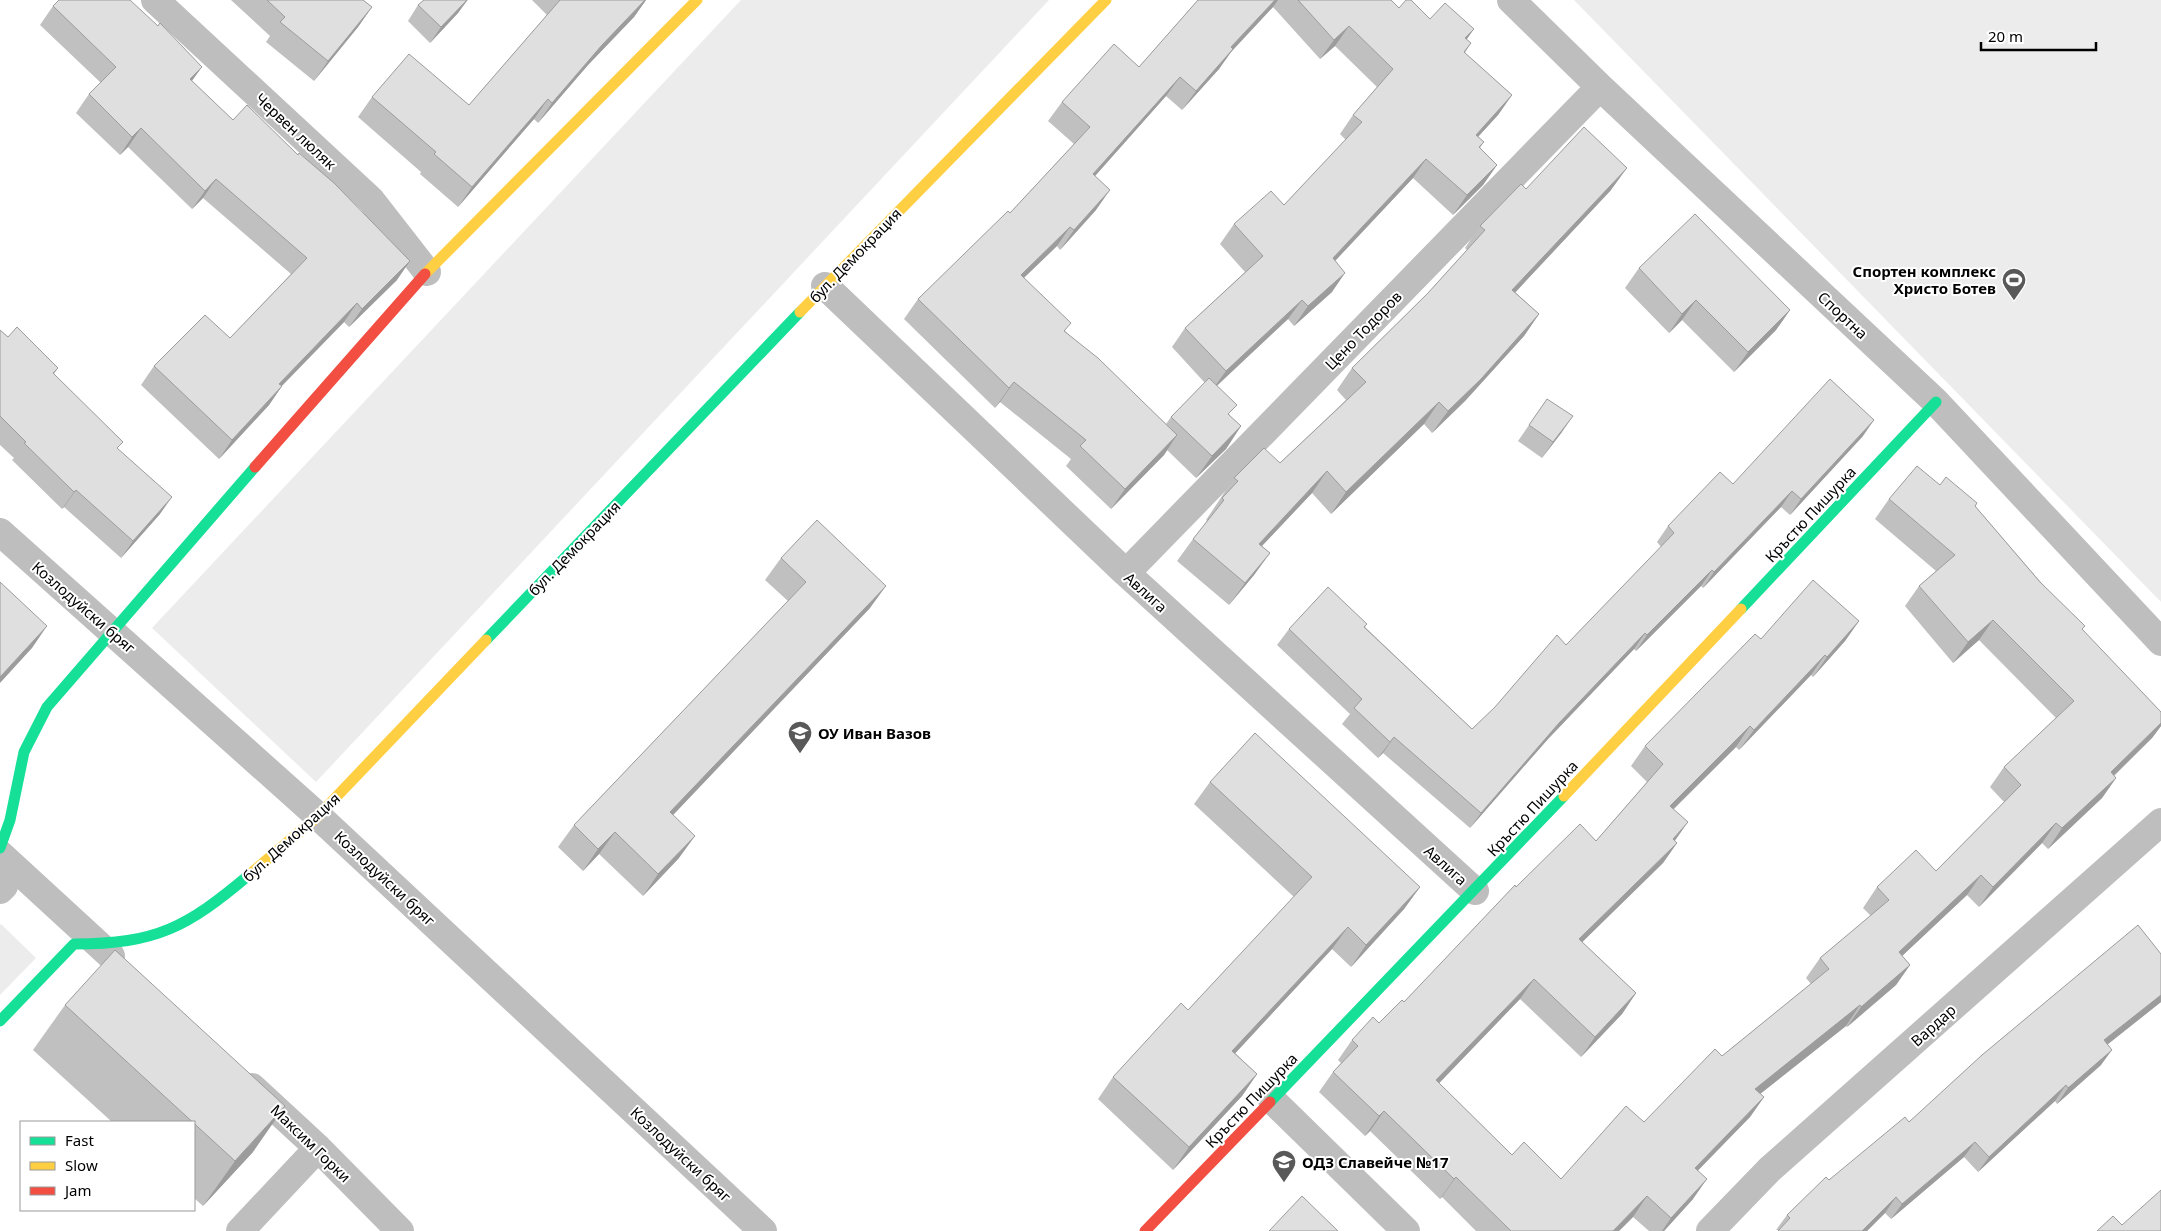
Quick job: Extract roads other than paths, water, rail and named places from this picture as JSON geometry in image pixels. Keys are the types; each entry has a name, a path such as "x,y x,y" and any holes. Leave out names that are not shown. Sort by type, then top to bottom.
{"street":[{"name":"Червен люляк","path":"155,0 371,200 427,272"},
{"path":"0,848 10,820 24,752 47,707 111,631 427,272 697,0"},
{"name":"бул. Демокрация","path":"0,1021 74,944 99,944 135,940 162,934 192,918 233,889 318,816 825,286 1106,0"},
{"name":"Спортна","path":"1511,0 1600,87 1936,402 2161,642"},
{"name":"Цено Тодоров","path":"1126,573 1600,87"},
{"name":"Авлига","path":"825,286 1126,573 1475,891"},
{"name":"Кръстю Пишурка","path":"1145,1231 1475,891 1936,402"},
{"name":"Козлодуйски бряг","path":"0,532 318,816 763,1231"},
{"name":"Вардар","path":"1710,1231 1770,1169 2161,822"},
{"path":"0,854 128,971"},
{"path":"0,862 4,886 0,890"},
{"name":"Максим Горки","path":"238,1073 318,1148 400,1231"},
{"path":"1272,1100 1406,1231"},
{"path":"240,1231 318,1148"}],"place":[{"name":"Спортен комплекс Христо Ботев","path":"2014,301"},
{"name":"ОУ Иван Вазов","path":"800,754"},
{"name":"ОДЗ Славейче №17","path":"1284,1183"}]}
